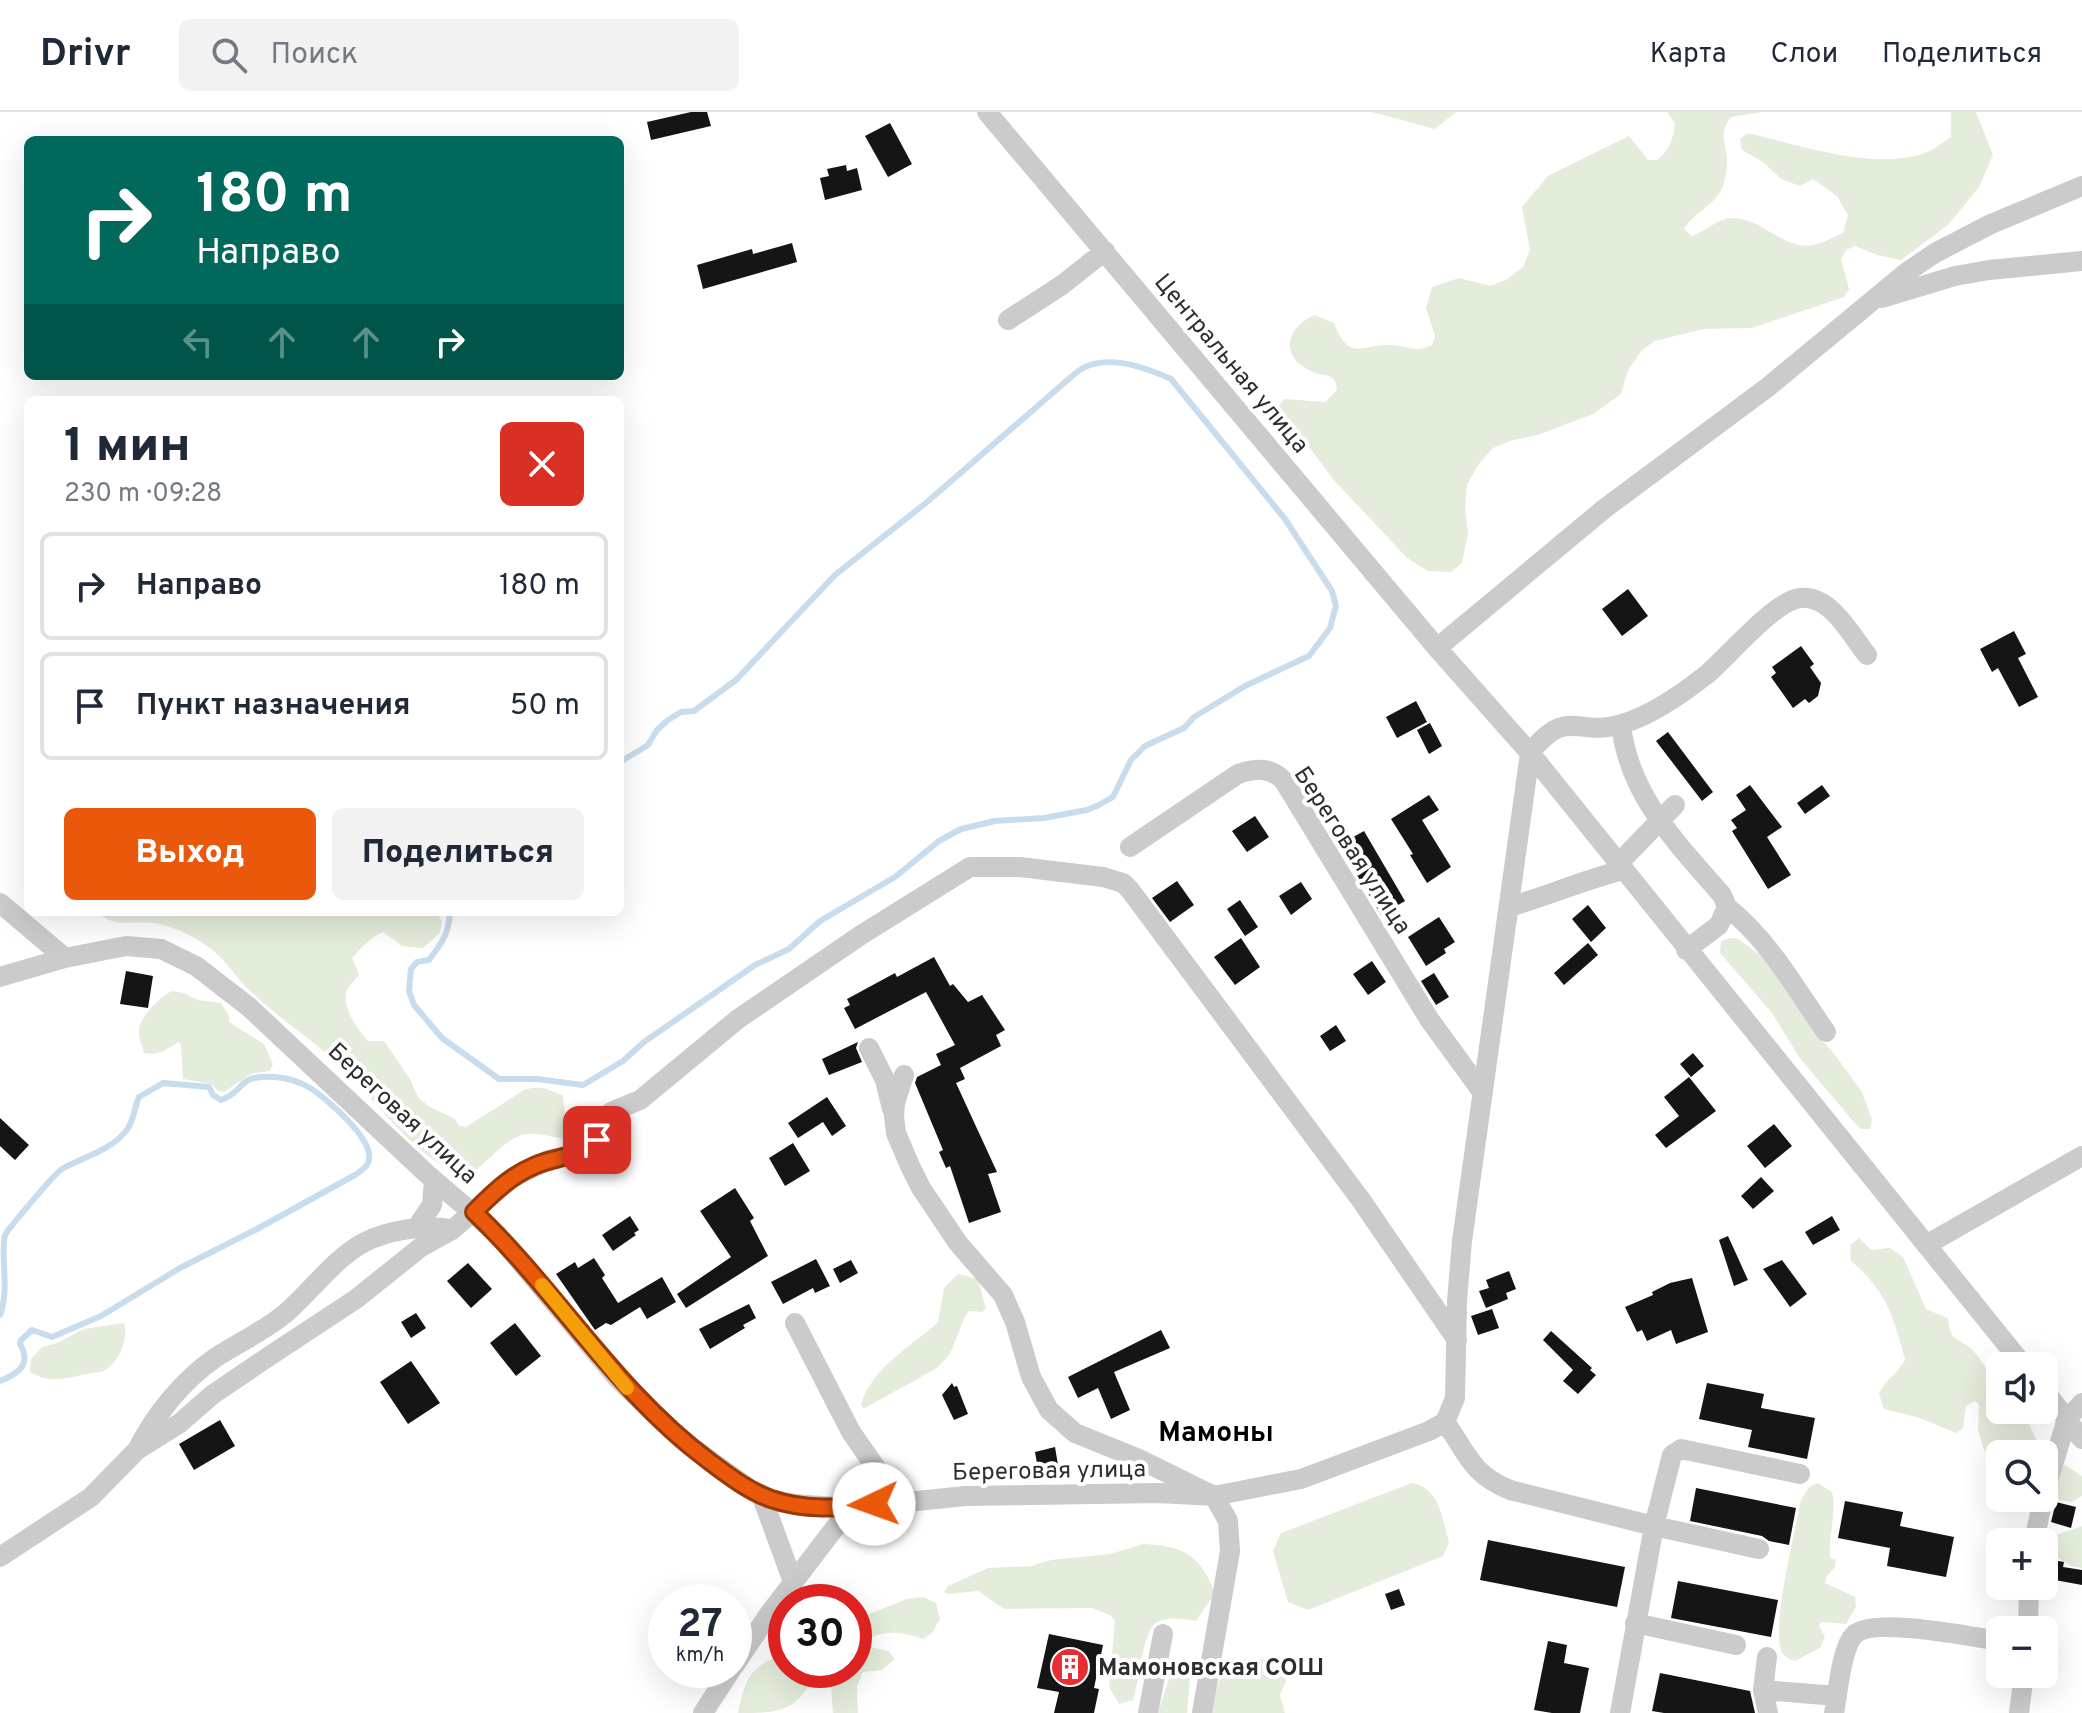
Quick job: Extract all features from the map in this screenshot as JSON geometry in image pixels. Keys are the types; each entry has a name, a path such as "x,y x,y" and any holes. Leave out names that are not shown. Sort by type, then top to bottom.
{"street":[{"name":"Центральная улица","path":"987,112 1437,648 1530,753 2013,1352"},
{"path":"1437,648 1604,509 1768,387 1935,253 1991,224 2082,186"},
{"path":"1008,320 1062,285 1105,251"},
{"path":"1871,302 1955,276 2082,261"},
{"path":"1759,1549 1510,1490 1492,1482 1472,1465 1445,1422 1455,1398 1462,1241 1530,753 1541,738 1558,726 1573,724 1597,728 1621,725 1652,711 1705,676 1772,613 1797,598 1809,598 1826,605 1867,655"},
{"path":"1621,725 1623,744 1636,784 1660,822 1722,895 1727,907 1748,923 1767,945 1826,1032"},
{"name":"Береговая улица","path":"1130,847 1238,774 1259,769 1277,774 1429,1019 1483,1093"},
{"path":"1509,907 1620,867 1675,805"},
{"path":"0,1557 91,1497 137,1450 180,1423 212,1395 356,1299 421,1247 452,1230 512,1178 531,1167 590,1147 602,1134 611,1112 640,1100 738,1019 861,935 970,867 1000,866 1103,877 1123,883 1361,1200 1457,1340"},
{"path":"0,903 65,958"},
{"path":"1686,950 1719,925 1727,907"},
{"name":"Береговая улица","path":"65,958 126,946 144,946 174,954 229,991 295,1048 434,1180 474,1212 517,1256 618,1379 650,1411 692,1449 761,1494 794,1504 850,1508 965,1496 1214,1496 1301,1479 1429,1431 1445,1422"},
{"path":"0,977 65,958"},
{"path":"869,1048 885,1080 896,1133 921,1188 965,1254 992,1281 1010,1308 1031,1377 1049,1410 1075,1433 1139,1459 1214,1496 1228,1521 1230,1551 1202,1713"},
{"path":"894,1117 904,1075"},
{"path":"1926,1245 2082,1156"},
{"path":"417,1227 432,1205 434,1180"},
{"path":"137,1450 155,1417 212,1360 254,1337 277,1320 351,1250 367,1240 417,1227 438,1226 452,1230"},
{"path":"795,1323 851,1432 899,1501"},
{"path":"2058,1449 2067,1419 2082,1403"},
{"path":"2058,1408 2082,1439"},
{"path":"1620,1713 1654,1526 1670,1462 1676,1450 1800,1474"},
{"path":"761,1494 793,1582"},
{"path":"752,1641 850,1508"},
{"path":"1635,1623 1736,1645"},
{"path":"1763,1690 1836,1705 1846,1652 1852,1638 1871,1627 1892,1626 1986,1639"},
{"path":"1148,1713 1163,1634"},
{"path":"1767,1657 1763,1690 1768,1713"},
{"path":"703,1713 720,1688"},
{"path":"2019,1713 2022,1688"}],"green space":[{"path":"1372,112 1456,112 1435,129"},
{"path":"1667,112 1762,112 1731,117 1727,123 1724,138 1727,166 1723,186 1716,198 1684,229 1692,236 1731,218 1753,223 1782,239 1803,246 1817,244 1843,233 1848,215 1837,196 1813,179 1800,186 1781,179 1763,162 1742,150 1740,139 1748,133 1860,158 1905,158 1928,152 1951,137 1951,112 1976,112 1993,155 1979,187 1948,225 1901,260 1855,246 1846,250 1841,259 1849,289 1844,297 1752,328 1703,329 1655,341 1642,350 1628,370 1621,394 1593,414 1493,448 1467,484 1465,508 1468,534 1462,563 1451,572 1428,571 1407,558 1333,479 1307,444 1286,427 1279,405 1285,399 1325,402 1337,390 1333,379 1313,372 1295,359 1290,344 1292,335 1314,315 1334,323 1345,343 1357,349 1396,345 1415,349 1432,345 1435,336 1426,308 1432,287 1459,278 1490,286 1506,280 1523,267 1530,250 1522,207 1548,176 1629,136 1648,160 1657,160 1668,148 1673,134 1675,123"},
{"path":"439,916 442,921 440,933 423,948 402,946 383,932 352,958 359,974 348,988 346,1003 355,1024 368,1041 384,1041 410,1079 418,1097 428,1106 455,1119 459,1126 466,1127 524,1090 539,1088 563,1096 565,1113 573,1120 575,1132 572,1138 533,1134 519,1136 503,1145 468,1175 451,1170 418,1147 345,1070 251,992 209,947 170,927 154,923 117,922 103,917"},
{"path":"1738,939 1763,957 1817,1035 1832,1051 1862,1092 1872,1120 1870,1129 1861,1129 1853,1121 1799,1057 1772,1013 1720,953 1721,941"},
{"path":"172,991 198,1000 221,1003 229,1022 264,1044 273,1064 270,1071 251,1074 224,1092 211,1084 183,1079 181,1045 178,1042 159,1053 144,1053 139,1027 156,1003"},
{"path":"1859,1238 1871,1250 1890,1248 1903,1257 1926,1309 1948,1318 1952,1334 1974,1351 1986,1368 1986,1424 2028,1424 2036,1440 1986,1440 1986,1452 1978,1430 1979,1405 1975,1401 1966,1406 1963,1428 1956,1433 1920,1418 1884,1409 1879,1394 1905,1359 1887,1305 1873,1283 1851,1261 1850,1245"},
{"path":"958,1274 978,1279 986,1309 982,1312 969,1311 950,1354 937,1368 863,1409 861,1404 875,1378 938,1322 944,1288"},
{"path":"124,1323 125,1336 121,1350 109,1368 53,1379 30,1372 31,1359 42,1347 84,1329"},
{"path":"2065,1465 2082,1476 2082,1496 2071,1502 2058,1500 2058,1467"},
{"path":"1412,1483 1429,1491 1442,1514 1449,1542 1443,1556 1308,1610 1288,1602 1273,1551 1281,1533"},
{"path":"1818,1483 1832,1492 1833,1500 1830,1558 1836,1560 1825,1583 1855,1597 1856,1607 1846,1624 1821,1622 1819,1626 1825,1637 1820,1648 1795,1661 1786,1657 1781,1650 1779,1620 1801,1500 1809,1487"},
{"path":"2082,1526 2082,1568 2058,1558 2058,1534"},
{"path":"1144,1544 1170,1547 1189,1555 1203,1570 1215,1593 1196,1621 1166,1619 1152,1627 1133,1700 1119,1704 1109,1687 1115,1621 1110,1615 1092,1608 1004,1609 978,1591 944,1592 948,1586 988,1568 1031,1566 1051,1560 1110,1554"},
{"path":"923,1597 936,1603 940,1619 932,1633 923,1639 896,1633 872,1637 872,1613 907,1599"},
{"path":"872,1647 888,1651 895,1659 882,1670 872,1671"},
{"path":"1256,1658 1286,1666 1286,1681 1280,1695 1285,1713 1211,1713 1215,1691 1225,1671 1239,1661"},
{"path":"1178,1660 1186,1661 1191,1667 1187,1713 1158,1713 1172,1669"},
{"path":"768,1661 768,1688 807,1688 799,1699 783,1709 738,1713 745,1688 752,1688 752,1675"},
{"path":"831,1688 857,1688 858,1713 833,1713"}],"building":[{"path":"691,112 707,112 711,126 651,140 647,122"},
{"path":"890,123 912,164 888,177 865,136"},
{"path":"846,165 847,171 857,168 862,190 825,200 820,178 829,176 827,169"},
{"path":"792,243 797,262 703,289 697,265 752,249 753,254"},
{"path":"1628,589 1648,616 1622,636 1602,609"},
{"path":"2014,631 2026,654 2018,658 2038,697 2019,707 1998,668 1992,672 1980,649"},
{"path":"1801,646 1814,664 1810,667 1821,683 1818,696 1809,703 1805,699 1793,708 1771,677 1776,673 1772,667"},
{"path":"1416,701 1427,722 1397,738 1386,717"},
{"path":"1430,723 1442,746 1429,754 1417,730"},
{"path":"1668,732 1713,792 1702,801 1656,741"},
{"path":"1750,785 1782,827 1767,837 1791,875 1768,889 1732,831 1737,828 1731,820 1746,810 1736,795"},
{"path":"1822,785 1830,796 1805,814 1797,803"},
{"path":"1429,795 1439,810 1422,820 1451,867 1427,883 1391,819"},
{"path":"1255,816 1269,837 1247,852 1232,831"},
{"path":"1364,831 1405,901 1381,915 1339,845"},
{"path":"1177,881 1194,905 1170,922 1152,898"},
{"path":"1301,882 1312,899 1291,915 1279,896"},
{"path":"1240,900 1258,927 1245,936 1227,909"},
{"path":"1588,905 1606,928 1591,942 1572,919"},
{"path":"1439,917 1455,942 1444,949 1446,953 1426,966 1408,937"},
{"path":"1241,938 1260,967 1235,985 1214,957"},
{"path":"1588,943 1598,955 1564,985 1554,973"},
{"path":"934,957 950,986 953,984 968,1002 982,995 1005,1030 996,1035 1001,1046 960,1068 965,1079 956,1083 997,1172 988,1174 1001,1212 969,1223 950,1166 946,1168 939,1152 943,1150 915,1083 917,1077 941,1065 936,1054 955,1045 926,992 855,1029 844,1008 850,1005 847,999 895,973 897,977"},
{"path":"1372,961 1386,982 1368,995 1353,974"},
{"path":"126,971 153,976 148,1008 120,1004"},
{"path":"1434,973 1449,997 1436,1005 1421,981"},
{"path":"1336,1025 1346,1041 1330,1051 1320,1036"},
{"path":"858,1042 856,1048 862,1062 829,1075 822,1059"},
{"path":"1693,1053 1704,1066 1691,1077 1680,1064"},
{"path":"1689,1077 1716,1111 1666,1148 1655,1135 1679,1116 1664,1097"},
{"path":"827,1097 846,1126 832,1136 823,1122 798,1138 788,1123"},
{"path":"0,1118 29,1145 15,1160 0,1146"},
{"path":"1774,1124 1792,1146 1765,1168 1747,1146"},
{"path":"793,1143 810,1171 785,1186 769,1158"},
{"path":"1761,1177 1774,1191 1753,1209 1741,1196"},
{"path":"735,1188 754,1218 750,1221 768,1256 686,1308 677,1294 731,1257 700,1211"},
{"path":"630,1216 639,1230 613,1251 602,1235"},
{"path":"1832,1216 1840,1230 1813,1245 1805,1232"},
{"path":"1728,1236 1748,1280 1734,1286 1719,1240"},
{"path":"594,1258 618,1303 662,1277 676,1302 647,1319 640,1307 611,1325 606,1323 595,1330 556,1274 575,1262 578,1268"},
{"path":"816,1259 830,1286 815,1293 813,1288 783,1304 771,1282"},
{"path":"851,1260 858,1273 840,1283 833,1269"},
{"path":"1782,1260 1807,1294 1790,1307 1763,1269"},
{"path":"468,1263 492,1289 471,1308 447,1281"},
{"path":"1509,1271 1516,1289 1506,1293 1508,1299 1486,1308 1479,1291 1489,1288 1486,1280"},
{"path":"1692,1278 1708,1332 1676,1344 1671,1330 1647,1341 1642,1330 1637,1332 1625,1307 1653,1295 1652,1292 1670,1283"},
{"path":"749,1304 756,1318 710,1349 699,1329"},
{"path":"1492,1309 1499,1328 1478,1335 1471,1316"},
{"path":"416,1313 426,1328 411,1338 401,1322"},
{"path":"515,1323 541,1356 516,1376 490,1343"},
{"path":"1161,1330 1170,1348 1114,1372 1130,1410 1111,1419 1098,1388 1078,1398 1068,1377"},
{"path":"1551,1331 1596,1375 1578,1394 1563,1381 1573,1370 1543,1340"},
{"path":"411,1361 440,1403 408,1424 380,1382"},
{"path":"952,1383 954,1387 957,1386 968,1414 954,1420 942,1395"},
{"path":"1707,1383 1764,1394 1761,1408 1815,1418 1807,1459 1748,1447 1752,1430 1699,1419"},
{"path":"220,1420 235,1446 194,1470 179,1444"},
{"path":"1055,1447 1058,1465 1038,1469 1035,1452"},
{"path":"1696,1488 1796,1508 1789,1545 1690,1521"},
{"path":"1845,1501 1903,1512 1900,1526 1954,1537 1946,1577 1887,1566 1890,1548 1838,1538"},
{"path":"2058,1502 2076,1507 2071,1528 2051,1522 2054,1512 2058,1512"},
{"path":"1488,1540 1625,1567 1617,1607 1480,1580"},
{"path":"2058,1561 2064,1562 2063,1567 2082,1570 2082,1585 2058,1581"},
{"path":"1678,1581 1778,1600 1771,1637 1671,1618"},
{"path":"1399,1589 1405,1605 1391,1610 1385,1594"},
{"name":"Мамоновская СОШ","path":"1049,1634 1103,1645 1094,1688 1099,1689 1094,1713 1054,1713 1059,1692 1037,1688"},
{"path":"1548,1641 1567,1645 1564,1663 1589,1668 1580,1713 1534,1710"},
{"path":"1660,1673 1750,1691 1755,1713 1652,1711"}],"waterway":[{"path":"449,916 438,948 429,960 417,962 411,969 409,991 414,1005 442,1038 499,1079 537,1079 583,1085 623,1061 644,1042 755,965 789,949 820,921 895,877 939,841 961,829 995,821 1044,818 1087,810 1113,797 1131,760 1145,746 1184,728 1194,717 1245,686 1309,656 1330,628 1336,606 1332,591 1285,519 1171,379 1128,364 1093,364 1075,374 927,502 835,575 736,680 694,711 681,712 668,720 648,745 624,760"},
{"path":"0,1315 4,1294 5,1235 62,1169 120,1138 131,1123 139,1097 163,1083 209,1087 213,1095 221,1100 253,1078 275,1077 293,1081 310,1088 327,1101 349,1121 365,1144 368,1163 355,1175 180,1268 101,1316 52,1337 32,1330 20,1344 24,1363 0,1381"}],"slow traffic":[{"path":"542,1285 627,1388"}],"place":[{"name":"Мамоновская СОШ","path":"1070,1667"}],"district":[{"name":"Мамоны","path":"1216,1431"}],"route":[{"path":"597,1140 581,1152 548,1160 512,1178 474,1212 517,1256 618,1379 682,1440 724,1472 771,1499 794,1504 850,1508 874,1504"}]}
